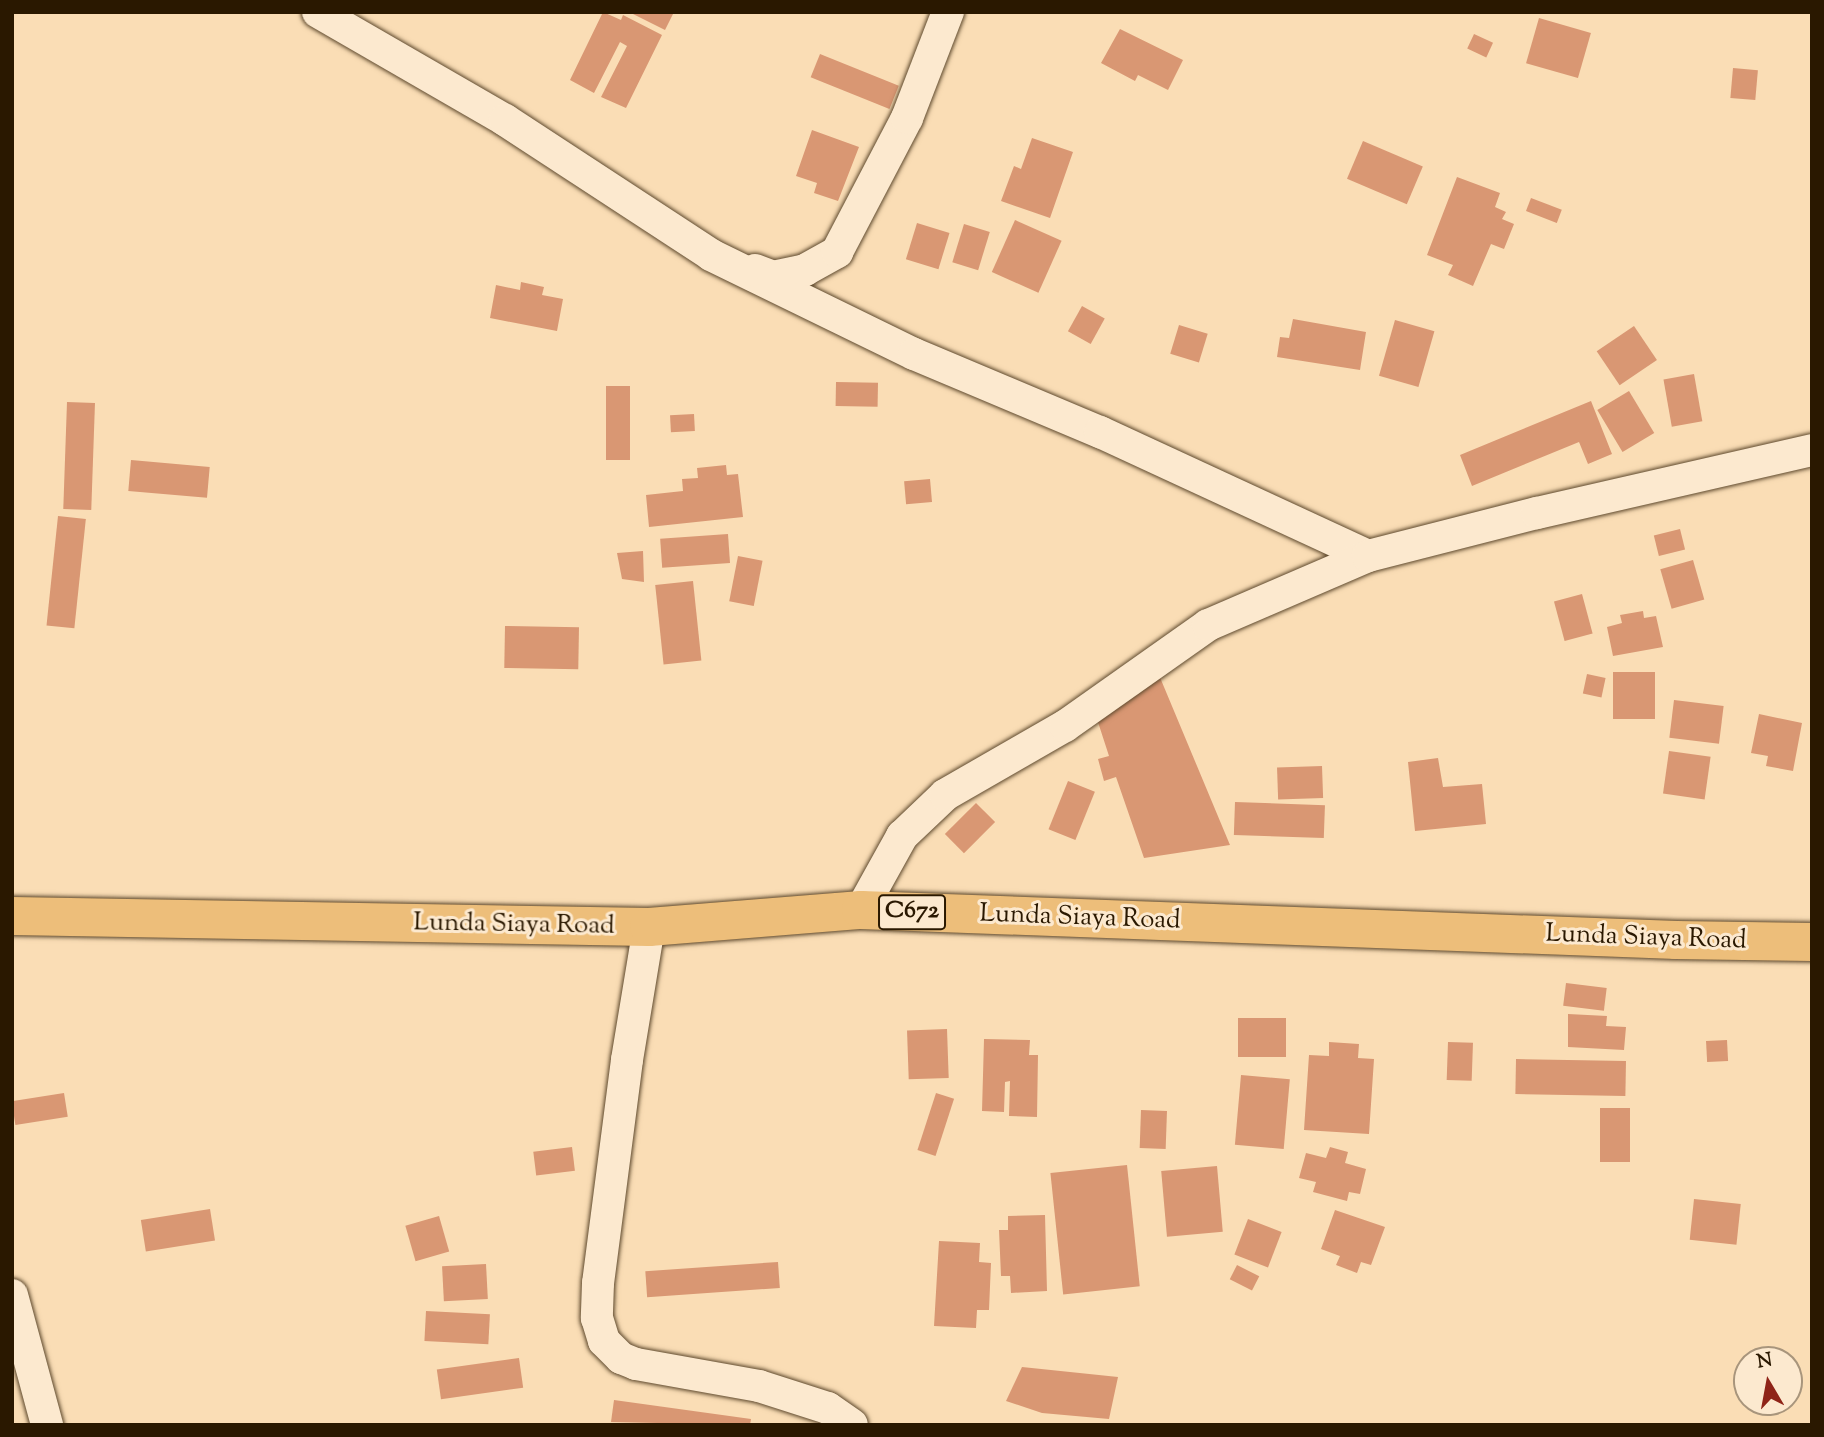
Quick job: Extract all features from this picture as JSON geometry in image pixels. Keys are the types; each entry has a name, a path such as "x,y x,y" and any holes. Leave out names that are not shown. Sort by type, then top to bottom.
{"main road":[{"name":"Lunda Siaya Road","path":"12,916 649,928 861,910 1676,940 1812,942"}],"street":[{"path":"318,12 505,120 711,255 914,354 1100,432 1368,556"},
{"path":"711,255 774,276 806,270 837,252 907,118 948,12"},
{"path":"861,910 902,836 945,795 1065,726 1208,625 1368,556 1537,513 1812,450"},
{"path":"649,928 625,1073 598,1283 597,1318 604,1341 621,1358 636,1364 758,1386 828,1408 852,1425"},
{"path":"12,1295 47,1425"}],"building":[{"path":"603,12 621,20 623,15 662,35 626,108 601,97 627,46 620,42 594,93 570,80"},
{"path":"629,12 674,12 665,30"},
{"path":"1539,18 1591,33 1578,78 1526,63"},
{"path":"1120,29 1183,60 1168,90 1138,75 1135,81 1101,63"},
{"path":"1474,34 1493,43 1486,57 1467,49"},
{"path":"820,54 899,86 889,109 811,77"},
{"path":"1733,68 1758,70 1755,100 1730,98"},
{"path":"812,130 859,147 838,201 814,193 817,183 796,176"},
{"path":"1032,138 1073,152 1050,218 1001,201 1014,166 1021,169"},
{"path":"1363,141 1423,166 1407,204 1347,179"},
{"path":"1457,177 1500,193 1495,207 1506,212 1502,219 1514,224 1504,249 1491,244 1473,286 1448,275 1453,265 1427,255"},
{"path":"1531,198 1562,210 1557,223 1526,211"},
{"path":"1015,220 1062,241 1038,293 992,272"},
{"path":"917,223 950,233 938,269 906,259"},
{"path":"964,224 990,232 978,270 952,262"},
{"path":"521,282 544,287 542,295 563,299 557,331 490,318 496,285 520,290"},
{"path":"1082,306 1105,319 1091,344 1068,331"},
{"path":"1293,319 1366,332 1360,370 1277,357 1280,337 1289,338"},
{"path":"1395,320 1434,331 1418,387 1379,376"},
{"path":"1179,325 1208,334 1199,362 1170,354"},
{"path":"1634,326 1657,360 1620,385 1597,351"},
{"path":"1694,374 1702,421 1672,427 1663,379"},
{"path":"836,382 878,383 878,407 836,406"},
{"path":"606,386 630,386 630,460 606,460"},
{"path":"1629,391 1654,433 1623,452 1597,410"},
{"path":"1591,401 1612,454 1588,464 1579,442 1472,486 1460,455"},
{"path":"67,402 95,403 91,510 63,509"},
{"path":"694,414 695,431 671,432 670,415"},
{"path":"131,460 210,467 207,498 128,491"},
{"path":"726,465 727,475 738,474 743,517 649,527 646,495 683,491 682,479 698,478 697,468"},
{"path":"930,479 932,502 906,504 904,481"},
{"path":"58,516 86,519 74,628 47,625"},
{"path":"1680,529 1685,549 1659,556 1654,536"},
{"path":"728,534 730,563 662,568 660,539"},
{"path":"643,551 644,582 622,579 617,553"},
{"path":"738,556 763,561 754,606 729,601"},
{"path":"1693,560 1704,599 1672,609 1660,569"},
{"path":"693,581 701,661 664,665 655,585"},
{"path":"1582,594 1593,634 1565,641 1554,602"},
{"path":"1643,611 1644,618 1656,616 1663,647 1613,656 1607,627 1622,623 1620,615"},
{"path":"505,626 579,627 578,669 504,668"},
{"path":"1613,672 1655,672 1655,719 1613,719"},
{"path":"1587,674 1606,678 1601,698 1583,694"},
{"path":"1159,675 1230,845 1144,858 1116,777 1104,781 1098,759 1109,756 1096,716"},
{"path":"1674,700 1724,706 1719,744 1669,738"},
{"path":"1759,714 1802,723 1793,771 1766,766 1768,756 1751,753"},
{"path":"1669,751 1711,757 1705,799 1663,794"},
{"path":"1438,758 1443,787 1482,784 1486,824 1415,831 1408,762"},
{"path":"1322,766 1323,798 1278,800 1277,768"},
{"path":"1068,781 1095,792 1075,840 1049,829"},
{"path":"1235,802 1325,805 1324,838 1234,835"},
{"path":"976,803 995,822 964,853 945,834"},
{"path":"1566,983 1607,988 1604,1011 1563,1006"},
{"path":"1568,1014 1607,1016 1606,1026 1626,1027 1624,1050 1568,1047"},
{"path":"1238,1018 1286,1018 1286,1057 1238,1057"},
{"path":"947,1029 949,1078 909,1079 907,1030"},
{"path":"984,1039 1030,1040 1029,1055 1038,1055 1037,1117 1009,1116 1010,1081 1005,1082 1004,1112 982,1111"},
{"path":"1727,1040 1728,1061 1707,1062 1706,1041"},
{"path":"1329,1042 1359,1044 1358,1058 1374,1059 1369,1134 1304,1130 1309,1055 1329,1056"},
{"path":"1448,1042 1473,1043 1472,1081 1447,1080"},
{"path":"1516,1059 1626,1061 1625,1096 1515,1094"},
{"path":"1241,1075 1290,1079 1284,1149 1235,1145"},
{"path":"64,1093 68,1117 15,1125 12,1101"},
{"path":"936,1093 954,1099 936,1156 917,1150"},
{"path":"1600,1108 1630,1108 1630,1162 1600,1162"},
{"path":"1141,1110 1167,1111 1166,1149 1140,1148"},
{"path":"572,1147 575,1171 536,1176 533,1152"},
{"path":"1330,1147 1348,1152 1345,1163 1366,1169 1360,1194 1349,1192 1347,1201 1313,1192 1316,1182 1299,1178 1306,1153 1326,1158"},
{"path":"1127,1165 1140,1286 1063,1294 1050,1173"},
{"path":"1217,1166 1223,1232 1167,1237 1161,1171"},
{"path":"1694,1199 1741,1204 1736,1245 1690,1240"},
{"path":"210,1209 215,1241 146,1252 141,1220"},
{"path":"1335,1210 1385,1227 1371,1265 1361,1262 1357,1273 1336,1265 1340,1256 1321,1249"},
{"path":"1045,1215 1047,1291 1011,1293 1010,1276 1001,1276 999,1230 1008,1230 1008,1216"},
{"path":"439,1216 449,1252 416,1261 405,1226"},
{"path":"1248,1219 1282,1232 1268,1267 1234,1254"},
{"path":"939,1241 980,1243 979,1262 991,1263 989,1310 977,1310 976,1328 934,1326"},
{"path":"778,1262 780,1288 647,1297 645,1271"},
{"path":"486,1264 488,1299 444,1301 442,1266"},
{"path":"1237,1265 1259,1276 1252,1291 1230,1279"},
{"path":"426,1311 490,1314 488,1344 424,1341"},
{"path":"519,1358 523,1388 441,1399 437,1370"},
{"path":"1022,1367 1118,1377 1109,1419 1042,1413 1006,1401"},
{"path":"614,1400 751,1419 750,1425 611,1422"}]}
